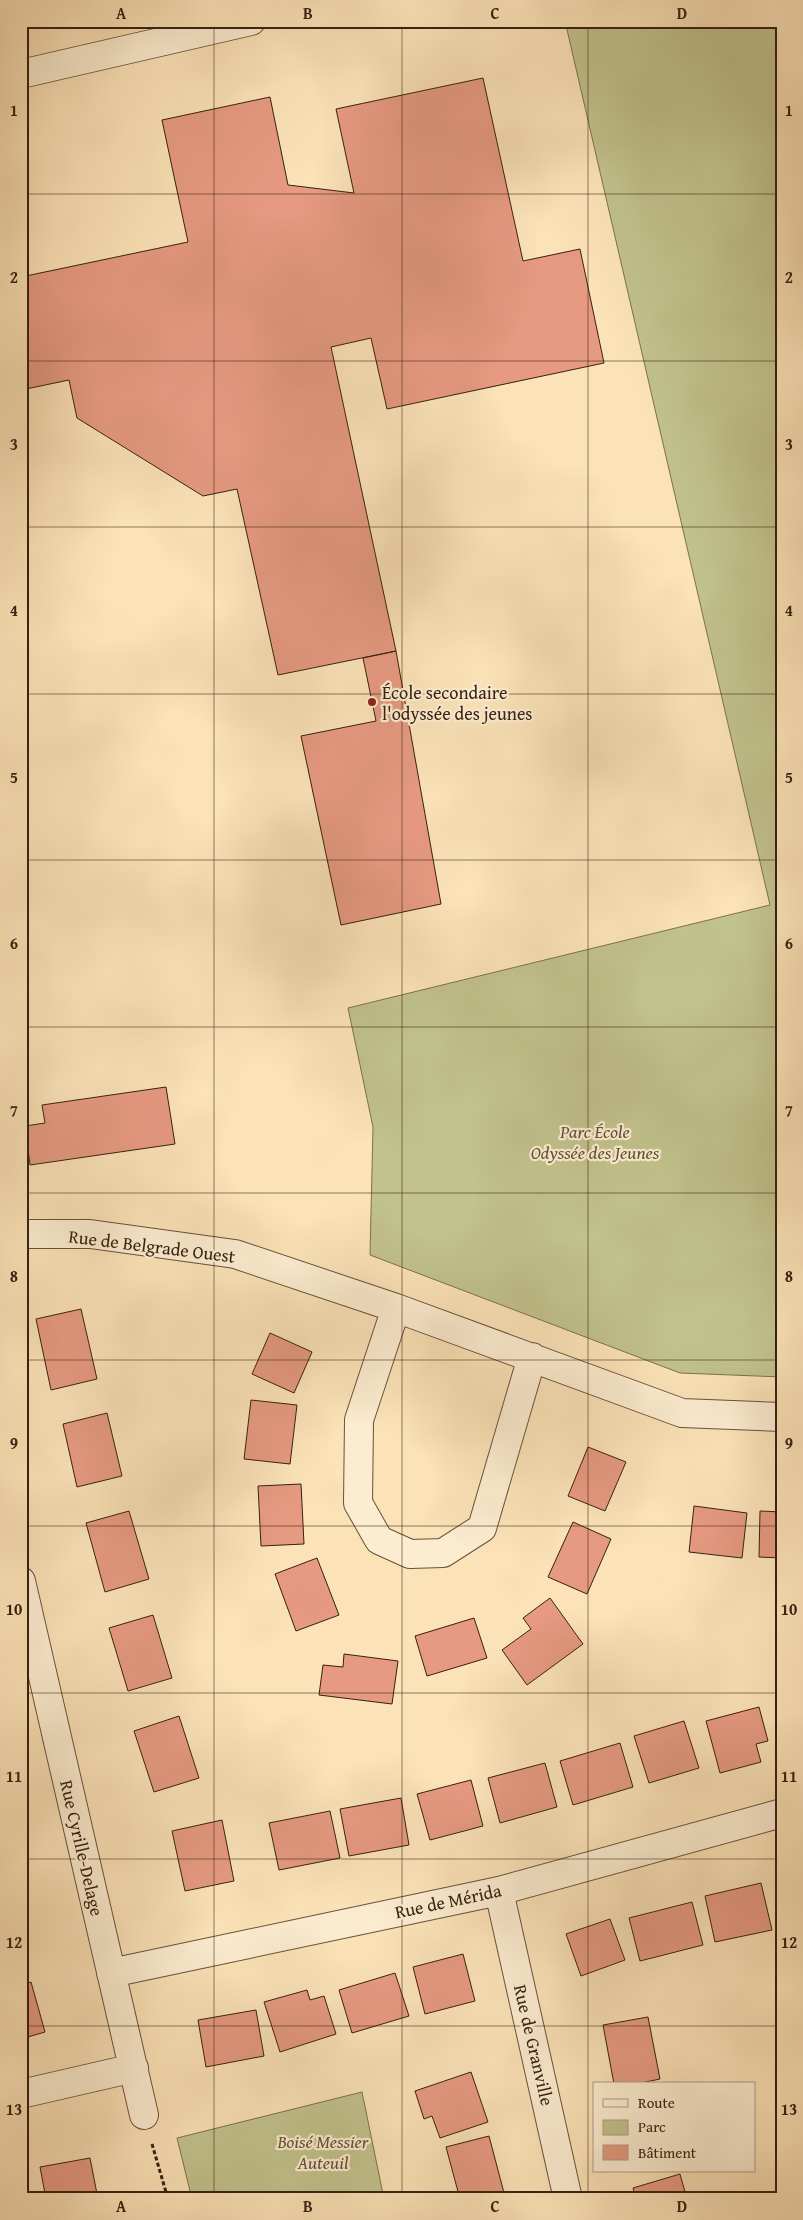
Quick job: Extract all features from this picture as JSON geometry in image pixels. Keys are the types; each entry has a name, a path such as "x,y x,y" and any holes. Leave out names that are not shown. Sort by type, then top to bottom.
{"street":[{"path":"21,74 251,21"},
{"name":"Rue de Belgrade Ouest","path":"21,1234 90,1234 235,1254 396,1308 682,1413 782,1417"},
{"path":"396,1308 359,1420 358,1503 379,1540 410,1554 443,1554 482,1528 532,1357"},
{"name":"Rue Cyrille-Delage","path":"21,1581 144,2115"},
{"name":"Rue de Mérida","path":"111,1973 499,1891 782,1813"},
{"name":"Rue de Granville","path":"499,1891 568,2199"},
{"path":"21,2094 134,2068"}],"path":[{"path":"144,2115 168,2199"}],"green space":[{"name":"Parc École Odyssée des Jeunes","path":"565,21 782,21 782,1377 680,1373 370,1255 373,1127 348,1008 770,905"},
{"name":"Boisé Messier Auteuil","path":"362,2092 384,2199 192,2199 177,2138"}],"building":[{"path":"483,78 523,261 580,249 604,363 387,409 371,338 331,347 396,651 278,675 237,489 203,496 77,418 69,380 21,390 21,277 188,242 162,120 270,97 288,185 354,193 336,109"},
{"path":"396,651 441,904 341,925 301,736 376,721 363,658"},
{"path":"166,1087 175,1144 30,1165 25,1126 45,1123 42,1105"},
{"path":"81,1309 97,1379 51,1390 36,1319"},
{"path":"270,1333 312,1352 294,1393 252,1374"},
{"path":"251,1400 297,1405 290,1464 244,1459"},
{"path":"107,1413 122,1476 77,1487 63,1424"},
{"path":"588,1447 626,1462 605,1511 568,1496"},
{"path":"301,1484 304,1544 261,1546 258,1486"},
{"path":"694,1506 747,1513 742,1558 689,1552"},
{"path":"129,1511 149,1579 105,1592 86,1523"},
{"path":"760,1511 782,1512 782,1558 759,1557"},
{"path":"573,1522 611,1539 587,1594 548,1577"},
{"path":"317,1558 339,1615 296,1631 275,1574"},
{"path":"550,1598 583,1644 527,1685 502,1650 531,1629 523,1618"},
{"path":"153,1615 172,1678 128,1691 109,1628"},
{"path":"474,1618 487,1658 427,1676 415,1636"},
{"path":"344,1654 398,1661 392,1704 319,1695 323,1665 343,1667"},
{"path":"759,1707 768,1741 756,1744 761,1762 720,1773 706,1721"},
{"path":"179,1716 199,1778 154,1792 134,1731"},
{"path":"684,1721 699,1768 649,1783 634,1736"},
{"path":"620,1743 633,1787 573,1805 560,1761"},
{"path":"545,1763 557,1807 500,1823 488,1778"},
{"path":"471,1780 483,1826 430,1840 417,1794"},
{"path":"401,1798 409,1845 349,1856 340,1809"},
{"path":"330,1811 340,1858 279,1870 269,1823"},
{"path":"222,1820 234,1881 185,1891 172,1831"},
{"path":"761,1883 772,1930 715,1942 705,1896"},
{"path":"782,1886 782,1907 777,1887"},
{"path":"692,1902 703,1945 640,1961 629,1918"},
{"path":"610,1919 625,1960 581,1976 566,1934"},
{"path":"21,1942 28,1961 21,1964"},
{"path":"463,1954 475,2001 425,2014 413,1967"},
{"path":"395,1973 409,2016 352,2033 339,1990"},
{"path":"31,1982 45,2032 21,2039 21,1985"},
{"path":"307,1990 310,2000 324,1996 336,2034 280,2052 264,2002"},
{"path":"256,2010 264,2056 206,2067 198,2020"},
{"path":"648,2017 660,2079 646,2082 614,2082 603,2025"},
{"path":"471,2072 488,2122 440,2138 432,2116 424,2119 415,2091"},
{"path":"489,2136 504,2193 483,2199 460,2199 446,2147"},
{"path":"90,2158 98,2199 46,2199 40,2167"},
{"path":"680,2174 687,2199 636,2199 633,2188"}],"place":[{"name":"École secondaire l'odyssée des jeunes","path":"372,702"}]}
